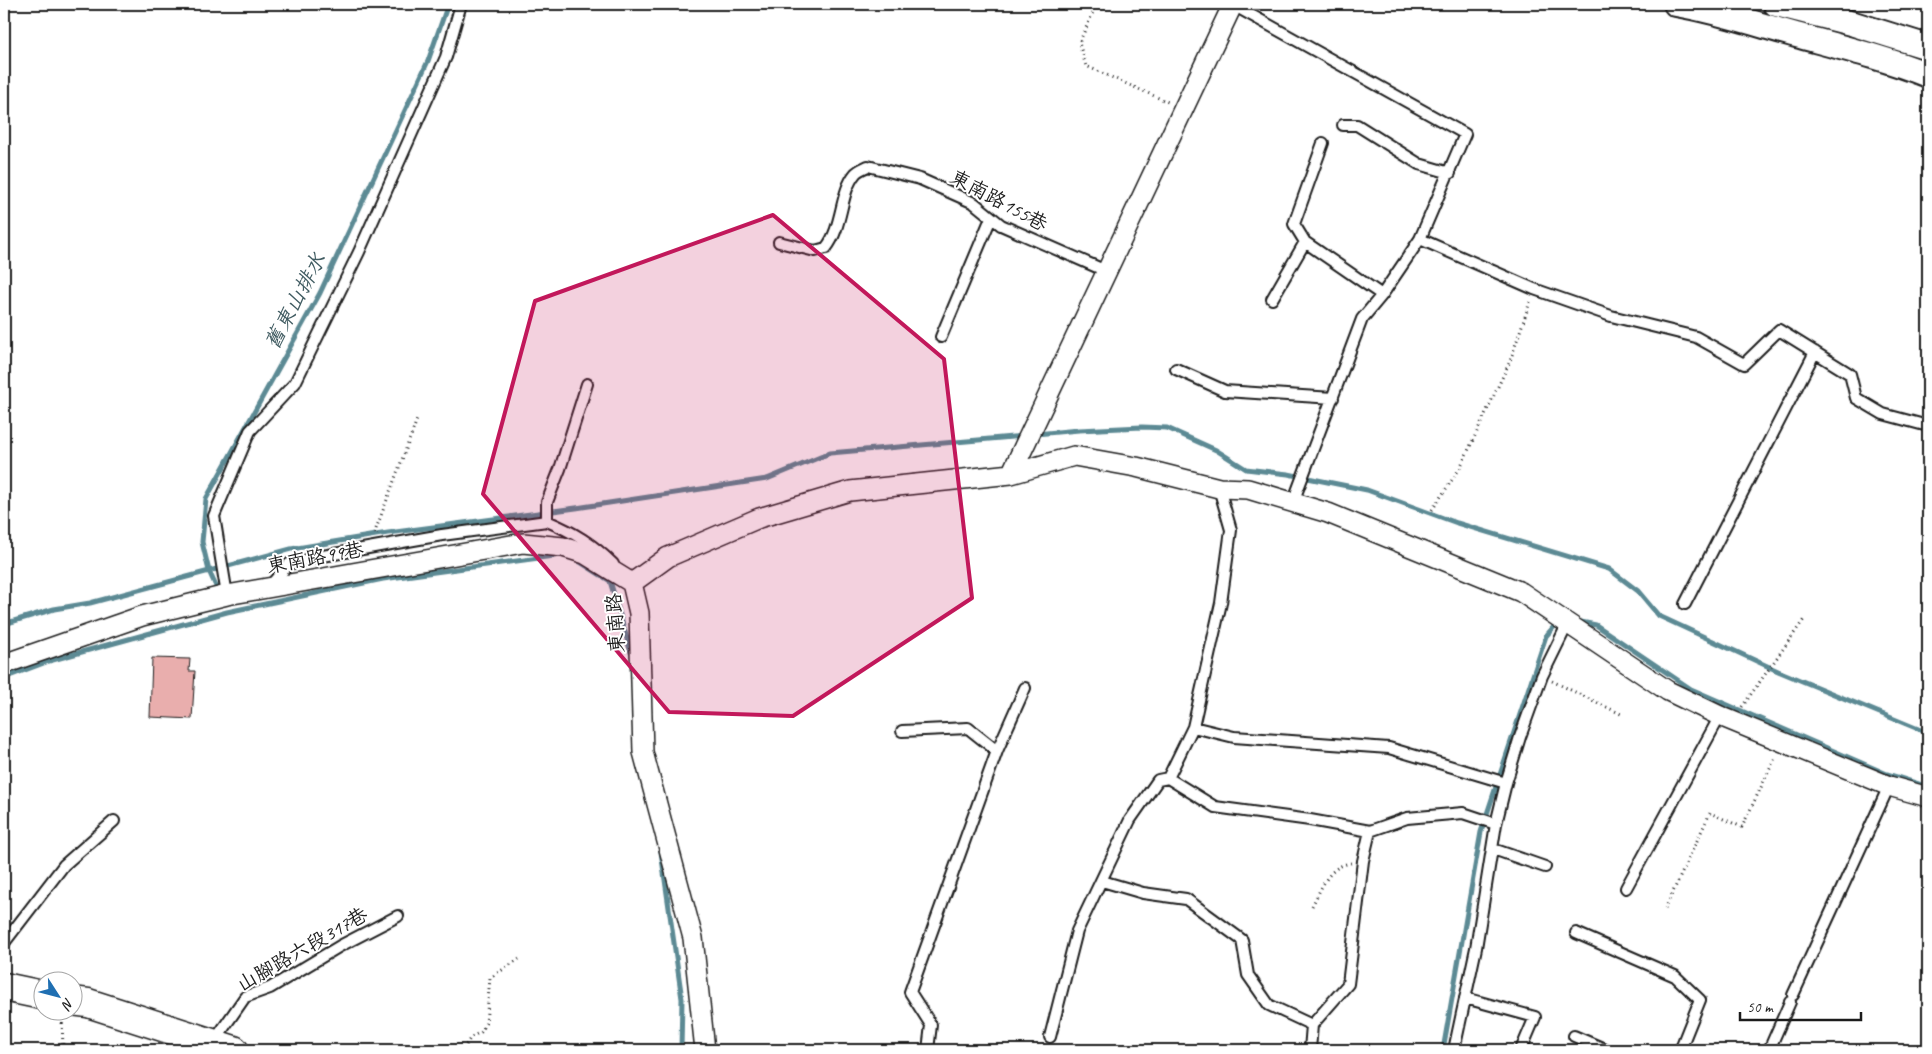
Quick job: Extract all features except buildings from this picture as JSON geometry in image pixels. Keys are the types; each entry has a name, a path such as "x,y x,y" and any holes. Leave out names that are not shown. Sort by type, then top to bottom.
{"main road":[{"path":"4,987 32,993"},
{"path":"82,1002 223,1047"}],"street":[{"path":"1011,474 1233,4"},
{"path":"1676,4 1699,8 1907,66 1928,75"},
{"path":"1776,4 1928,46"},
{"name":"東南路","path":"705,1050 693,938 643,752 639,613 632,584 668,557 759,518 850,491 1011,474 1074,456 1136,467 1219,488 1248,489 1328,513 1521,592 1668,691 1727,718 1889,786 1928,797"},
{"name":"東南路99巷","path":"4,664 142,616 227,595 523,543 562,547 585,554 632,584"}],"lane":[{"path":"227,595 214,516 250,431 295,383 359,252 446,57 461,4"},
{"path":"1233,4 1466,134 1420,239 1382,295 1362,319 1293,502"},
{"path":"1343,124 1357,125 1419,164 1450,173"},
{"path":"1323,143 1294,224 1305,242 1382,295"},
{"name":"東南路155巷","path":"779,242 815,251 826,248 831,242 847,190 855,173 868,166 920,179 974,202 1001,226 1106,271"},
{"path":"941,337 991,218"},
{"path":"1420,239 1534,289 1611,316 1696,337 1744,364 1779,330 1850,374 1856,398 1883,414 1928,426"},
{"path":"1272,299 1305,242"},
{"path":"1685,604 1816,352"},
{"path":"1176,369 1225,390 1332,398"},
{"path":"547,521 547,502 560,469 586,384"},
{"path":"1168,778 1193,727 1221,603 1231,530 1219,488"},
{"path":"268,588 289,564 442,535 547,521 566,529 591,544 632,584"},
{"path":"1454,1050 1493,849 1496,824 1506,783 1520,736 1562,619"},
{"path":"928,1050 931,1025 910,992 997,751 1025,688"},
{"path":"1626,888 1727,718"},
{"path":"1193,727 1234,737 1389,748 1506,783"},
{"path":"902,732 968,728 997,751"},
{"path":"1050,1037 1077,931 1130,820 1158,780 1168,778 1214,807 1310,820 1370,831 1407,818 1463,813 1496,824"},
{"path":"1769,1050 1889,786"},
{"path":"4,943 64,865 114,820"},
{"path":"1310,1050 1312,1025 1348,984 1363,861 1370,831"},
{"path":"1493,849 1545,867"},
{"path":"1102,881 1143,894 1186,898 1242,940 1248,975 1269,1005 1312,1025"},
{"name":"山腳路六段317巷","path":"223,1047 245,997 270,988 340,946 398,916"},
{"path":"1576,933 1675,976 1700,1000 1680,1050"},
{"path":"1465,998 1535,1017 1521,1050"},
{"path":"1574,1036 1607,1050"}],"path":[{"path":"1097,4 1079,43 1086,66 1183,108"},
{"path":"1432,510 1460,468 1506,370 1534,289"},
{"path":"377,546 376,529 418,417"},
{"path":"1727,718 1805,618"},
{"path":"1542,676 1621,714"},
{"path":"1666,909 1710,813 1742,827 1782,741"},
{"path":"1312,906 1329,874 1343,864 1363,861"},
{"path":"466,1050 466,1045 471,1037 481,1032 486,1023 490,978 520,959"},
{"path":"62,1022 63,1050"}],"highlighted area":[{"path":"773,215 944,359 972,598 793,716 669,712 483,494 535,301"}],"waterway":[{"name":"舊東山排水","path":"219,593 209,571 202,542 206,499 320,293 428,61 448,4"},
{"path":"1036,434 1142,427 1167,428 1216,450 1246,469 1288,474 1367,490 1457,523 1609,569 1638,591 1659,616 1778,671 1928,733"},
{"path":"4,624 54,609 90,603 291,549 388,533 576,508 767,479 830,453 1025,436"},
{"path":"4,678 49,661 227,612 383,579 561,555"},
{"path":"580,562 610,581 632,656"},
{"path":"1576,621 1596,625 1691,689 1887,774 1928,787"},
{"path":"1443,1050 1481,832 1546,636 1558,622"},
{"path":"661,852 682,999 681,1050"}]}
